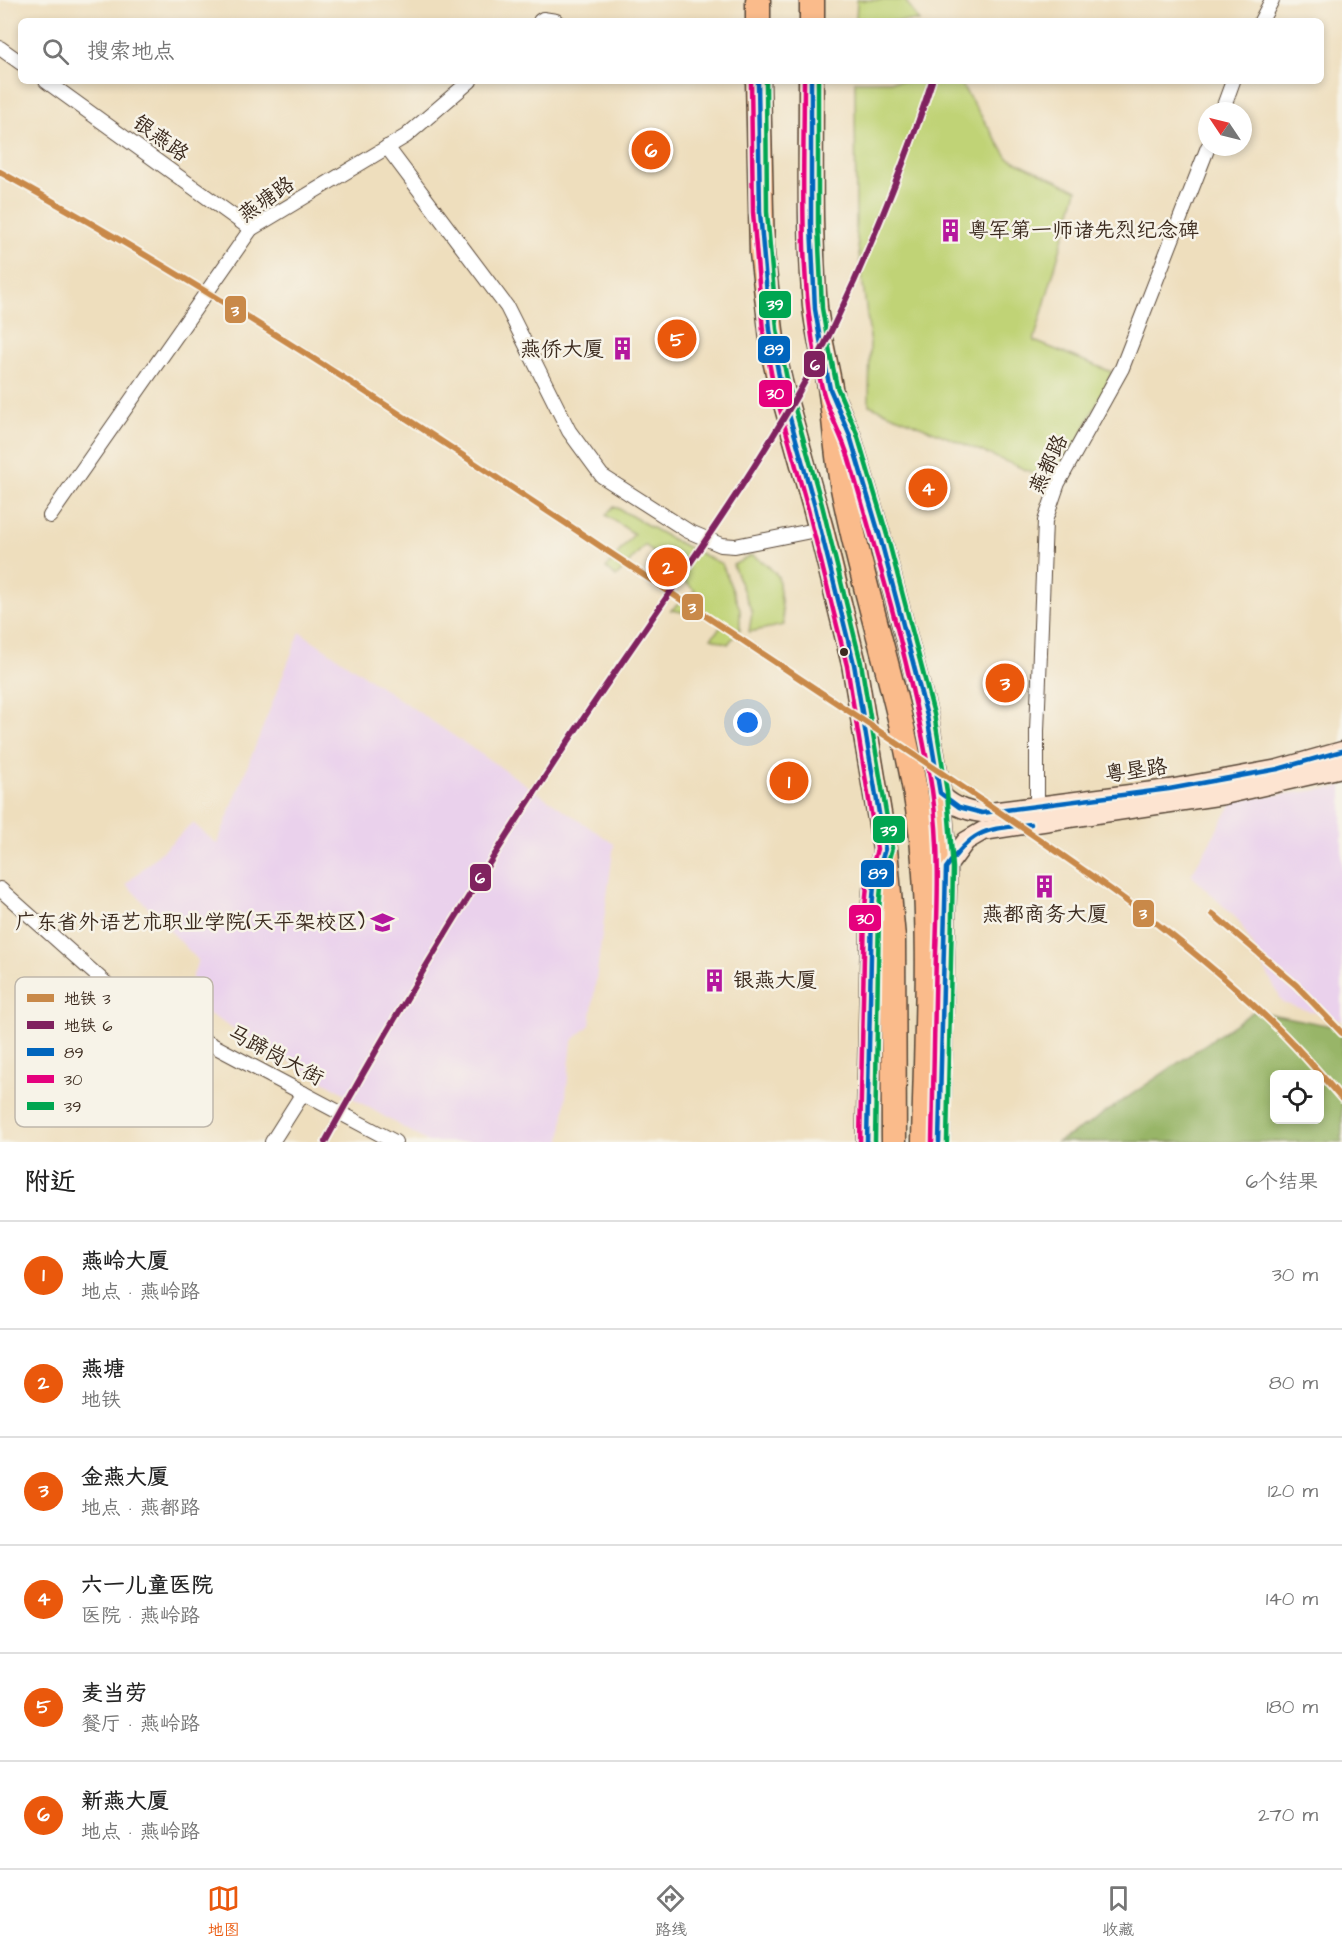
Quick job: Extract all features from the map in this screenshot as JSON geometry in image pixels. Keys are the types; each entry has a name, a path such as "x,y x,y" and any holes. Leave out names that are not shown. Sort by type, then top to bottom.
{"highway":[{"path":"758,0 758,18"},
{"path":"812,0 812,18"},
{"path":"758,84 760,212 770,330 781,386 821,529 854,664 885,849 893,938 894,1142"},
{"path":"811,84 811,224 814,286 820,339 830,389 842,484 913,777 925,877 927,970 924,1142"}],"main road":[{"path":"830,389 850,436 880,537 927,716 940,793 946,868 939,1142"},
{"name":"粤垦路","path":"946,868 957,851 974,834 1037,815 1278,769 1342,752"},
{"name":"粤垦路","path":"940,793 964,810 1037,815 1224,795 1342,768"},
{"path":"867,1142 872,909 874,886 885,849"}],"street":[{"path":"1263,18 1272,0"},
{"path":"0,48 18,61"},
{"name":"银燕路","path":"50,84 251,229"},
{"name":"燕塘路","path":"51,516 251,229 406,136 467,84"},
{"path":"1225,102 1232,84"},
{"path":"387,147 507,307 569,431 602,476 688,531 721,545 735,546 821,529"},
{"name":"燕都路","path":"1037,815 1037,731 1045,521 1058,483 1122,368 1204,156"},
{"name":"马蹄岗大街","path":"0,889 99,977"},
{"name":"马蹄岗大街","path":"213,1045 395,1142"},
{"path":"273,1142 303,1093"}],"shaded area":[{"name":"广东省外语艺术职业学院(天平架校区)","path":"300,632 614,844 590,1025 572,1041 561,1142 428,1142 213,1016 213,977 192,977 198,960 126,884 193,823 217,844"},
{"path":"1342,785 1342,1021 1283,1003 1239,921 1191,875 1234,800 1335,788"}],"green space":[{"path":"857,0 905,0 917,18 856,18"},
{"path":"855,84 961,84 1008,158 1077,190 1034,341 1112,372 1058,483 869,405 870,338 856,231"},
{"path":"614,506 675,541 722,564 740,609 740,629 728,644 711,638 722,626 711,617 671,610 695,591 645,545 616,577 606,568 634,534 606,515"},
{"path":"752,555 778,576 784,625 749,632 752,612 733,565"},
{"path":"1254,1011 1342,1028 1342,1142 1057,1142 1087,1125"}],"metro line":[{"name":"6","path":"325,1142 414,985 509,832 575,731 725,512 808,376 854,282 905,158 931,84"},
{"name":"3","path":"0,172 187,280 370,394 920,758 1056,851 1128,902 1232,985 1284,1035 1342,1099"},
{"name":"3","path":"1213,914 1296,985 1342,1033"}],"transit line":[{"name":"30","path":"751,84 753,212 763,331 774,388 808,509 847,666 877,849 867,885 865,908 860,1142"},
{"name":"89","path":"758,84 760,212 770,330 781,386 815,507 854,664 885,849 874,886 872,909 867,1142"},
{"name":"39","path":"766,84 767,212 777,329 788,384 822,505 861,663 892,848 881,887 879,909 875,1142"},
{"name":"30","path":"804,84 805,274 814,350 822,388 849,459 896,623 925,748 935,810 938,891 932,1142"},
{"name":"89","path":"811,84 811,224 815,309 820,339 830,389 850,436 880,537 927,716 940,793 959,807 982,813 1169,789 1278,769 1342,751"},
{"name":"39","path":"818,84 818,224 822,308 827,338 837,387 857,434 887,535 934,714 947,792 953,868 947,1142"},
{"name":"89","path":"939,1142 946,868 965,845 982,833 1031,824"}],"place":[{"name":"新燕大厦","path":"651,150"},
{"name":"粤军第一师诸先烈纪念碑","path":"950,230"},
{"name":"麦当劳","path":"677,339"},
{"name":"燕侨大厦","path":"622,349"},
{"name":"六一儿童医院","path":"928,488"},
{"name":"燕塘","path":"668,567"},
{"name":"金燕大厦","path":"1005,683"},
{"name":"燕岭大厦","path":"789,781"},
{"name":"燕都商务大厦","path":"1045,886"},
{"name":"广东省外语艺术职业学院(天平架校区)","path":"383,922"},
{"name":"银燕大厦","path":"715,980"}]}
